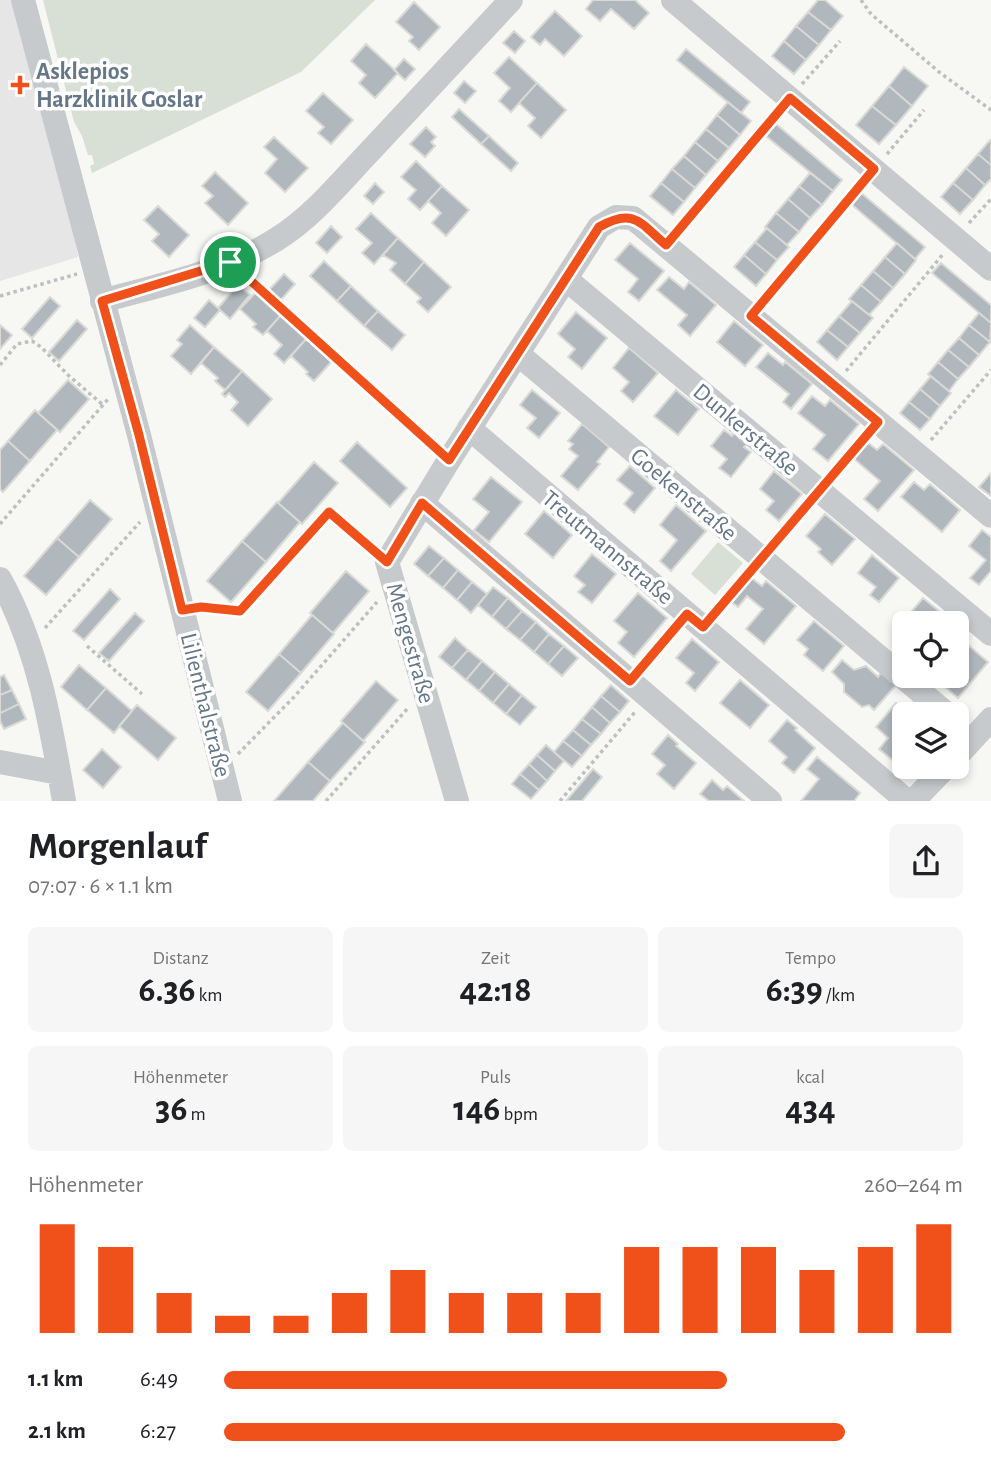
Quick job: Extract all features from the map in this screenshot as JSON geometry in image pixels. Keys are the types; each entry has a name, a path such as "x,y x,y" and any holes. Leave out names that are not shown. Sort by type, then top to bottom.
{"street":[{"name":"Lilienthalstraße","path":"23,0 124,380 230,801"},
{"path":"102,301 230,262 278,239 337,186 511,0"},
{"path":"673,0 991,269"},
{"name":"Mengestraße","path":"457,801 390,573 422,503 599,227 616,217 634,218 666,245"},
{"path":"666,245 991,516"},
{"name":"Dunkerstraße","path":"566,279 991,634"},
{"name":"Goekenstraße","path":"518,354 933,702"},
{"name":"Treutmannstraße","path":"469,428 907,801"},
{"path":"422,503 770,801"},
{"path":"0,579 29,646 49,713 64,801"},
{"path":"0,762 59,773"},
{"path":"913,801 934,779"}],"path":[{"path":"861,0 872,14 939,72 991,110"},
{"path":"666,245 840,41"},
{"path":"751,316 924,110"},
{"path":"834,385 991,199"},
{"path":"230,262 449,460"},
{"path":"0,296 93,270"},
{"path":"0,365 17,344 32,341 103,405"},
{"path":"918,455 991,370"},
{"path":"0,524 124,380"},
{"path":"560,801 639,689 695,620 761,558 878,422"},
{"path":"29,646 156,505"},
{"path":"182,610 201,607 240,611 329,512 390,573 294,697 238,754 220,760"},
{"path":"87,646 142,694"},
{"path":"326,801 424,690"}],"shaded area":[{"name":"Asklepios Harzklinik Goslar","path":"0,0 18,0 62,171 78,257 0,281"},
{"path":"43,0 375,0 301,72 92,173 92,155 88,155 74,122"},
{"path":"718,542 743,563 715,595 691,574"}],"building":[{"path":"593,0 635,0 649,13 634,29 611,9 600,21 586,9"},
{"path":"818,0 825,0 843,16 831,30 808,12"},
{"path":"414,2 440,27 419,50 409,41 413,37 396,22"},
{"path":"555,11 582,36 564,56 545,39 540,45 531,37"},
{"path":"808,12 831,30 819,45 796,26"},
{"path":"796,26 819,45 806,60 784,41"},
{"path":"514,31 525,41 515,53 503,43"},
{"path":"784,41 806,60 794,74 772,56"},
{"path":"366,44 398,73 375,98 359,83 366,75 351,61"},
{"path":"686,49 750,102 741,113 677,60"},
{"path":"509,57 537,83 511,112 499,101 510,88 494,73"},
{"path":"404,59 415,69 405,80 394,70"},
{"path":"904,67 928,86 912,106 889,86"},
{"path":"464,81 476,91 465,103 454,93"},
{"path":"537,83 566,110 541,138 528,126 535,118 519,103"},
{"path":"889,86 912,106 896,125 872,106"},
{"path":"323,93 353,120 331,144 318,133 324,127 306,111"},
{"path":"728,102 751,121 740,135 717,115"},
{"path":"872,106 896,125 879,144 856,125"},
{"path":"459,109 489,136 481,144 452,117"},
{"path":"717,115 740,135 729,148 706,129"},
{"path":"776,124 842,180 833,191 766,136"},
{"path":"426,127 436,137 431,142 435,146 425,157 410,144"},
{"path":"706,129 729,148 718,161 695,142"},
{"path":"489,136 518,163 511,171 481,144"},
{"path":"274,137 308,168 285,192 265,173 277,159 264,147"},
{"path":"991,140 991,165 978,154"},
{"path":"695,142 718,161 706,175 684,156"},
{"path":"978,154 991,165 991,179 985,185 966,168"},
{"path":"684,156 706,175 695,188 672,169"},
{"path":"416,161 442,186 420,210 408,199 416,190 401,177"},
{"path":"966,168 985,185 973,200 953,183"},
{"path":"672,169 695,188 684,202 661,183"},
{"path":"215,172 248,203 228,225 205,203 213,196 202,186"},
{"path":"810,173 833,191 822,205 799,186"},
{"path":"375,183 384,192 373,204 364,196"},
{"path":"661,183 684,202 673,215 650,196"},
{"path":"953,183 973,200 960,214 941,197"},
{"path":"442,186 469,210 446,236 432,223 441,213 428,201"},
{"path":"799,186 822,205 810,218 788,199"},
{"path":"860,192 925,247 915,259 850,203"},
{"path":"788,199 810,218 799,232 776,213"},
{"path":"158,206 189,235 169,257 152,241 159,234 144,220"},
{"path":"371,213 398,238 374,264 362,253 372,243 356,229"},
{"path":"776,213 799,232 787,245 765,227"},
{"path":"331,226 342,237 327,253 316,243"},
{"path":"767,228 789,247 777,260 755,242"},
{"path":"398,238 424,262 405,284 390,270 396,263 383,255"},
{"path":"755,242 777,260 766,274 744,255"},
{"path":"630,243 664,271 639,301 628,292 638,279 615,260"},
{"path":"897,243 916,260 905,274 885,257"},
{"path":"744,255 766,274 756,286 734,267"},
{"path":"885,257 905,274 893,288 873,271"},
{"path":"324,261 351,286 337,301 310,276"},
{"path":"424,262 451,287 428,312 417,302 421,298 405,284"},
{"path":"941,263 991,305 991,323 932,273"},
{"path":"873,271 893,288 881,302 861,285"},
{"path":"284,274 295,284 279,302 268,291"},
{"path":"669,277 684,289 689,282 716,305 690,336 678,325 687,315 657,290"},
{"path":"238,285 250,295 230,319 218,308"},
{"path":"861,285 881,302 869,315 849,299"},
{"path":"351,286 378,311 364,326 337,301"},
{"path":"256,292 281,315 263,335 253,327 256,324 240,309"},
{"path":"50,297 60,306 32,338 22,329"},
{"path":"209,300 220,310 205,327 194,318"},
{"path":"852,301 873,318 860,333 839,316"},
{"path":"378,311 405,335 392,350 364,326"},
{"path":"576,312 607,338 582,369 568,357 575,349 558,334"},
{"path":"979,313 991,323 990,342 969,325"},
{"path":"281,315 307,338 284,363 274,354 282,345 267,331"},
{"path":"839,316 860,333 848,347 827,330"},
{"path":"77,320 87,329 59,361 49,352"},
{"path":"734,321 763,345 745,366 717,342"},
{"path":"0,325 12,335 0,349"},
{"path":"190,325 214,347 191,374 171,356 182,344 177,340"},
{"path":"969,325 990,342 979,355 959,338"},
{"path":"827,330 848,347 837,360 817,342"},
{"path":"307,338 332,361 314,381 291,356"},
{"path":"959,338 979,355 969,367 948,350"},
{"path":"214,347 242,371 225,390 215,381 218,378 201,363"},
{"path":"629,348 658,373 633,402 621,391 629,382 613,368"},
{"path":"948,350 969,367 958,379 938,362"},
{"path":"768,353 783,365 785,362 812,384 791,409 783,402 789,394 756,367"},
{"path":"938,362 958,379 949,391 928,374"},
{"path":"242,371 272,399 248,426 231,410 238,402 229,393 225,397 222,394"},
{"path":"931,376 951,393 940,406 920,389"},
{"path":"68,380 89,399 60,432 38,413"},
{"path":"920,389 940,406 930,419 909,402"},
{"path":"532,390 560,413 539,438 527,428 536,418 520,405"},
{"path":"676,390 699,409 678,435 654,416"},
{"path":"812,396 825,406 830,400 859,424 828,461 813,449 825,435 798,413"},
{"path":"909,402 930,419 920,430 900,413"},
{"path":"35,410 57,430 30,461 8,441"},
{"path":"582,424 609,447 597,462 600,464 578,490 561,476 578,456 569,449 573,444 568,441"},
{"path":"724,430 732,436 734,433 747,444 744,447 751,452 731,477 719,468 727,459 711,446"},
{"path":"8,441 30,461 3,492 0,489 0,450"},
{"path":"357,442 407,488 390,507 340,461"},
{"path":"867,442 877,450 883,444 914,470 878,511 864,499 880,481 853,458"},
{"path":"314,462 338,483 302,524 278,503"},
{"path":"630,466 655,488 634,513 624,504 633,493 617,480"},
{"path":"774,471 802,494 779,521 766,510 774,501 760,489"},
{"path":"991,473 991,496 979,487"},
{"path":"491,477 522,502 489,542 474,530 489,512 473,499"},
{"path":"914,482 924,490 930,484 960,510 942,532 901,497"},
{"path":"90,500 112,519 79,557 57,538"},
{"path":"277,502 300,522 266,562 242,541"},
{"path":"676,505 706,531 671,571 660,561 677,540 660,525"},
{"path":"544,511 572,535 553,558 525,534"},
{"path":"825,514 855,539 832,565 818,552 821,549 806,536"},
{"path":"982,530 991,537 991,571 979,585 970,578 986,560 969,546"},
{"path":"57,538 79,557 46,595 24,576"},
{"path":"242,541 266,562 231,602 207,581"},
{"path":"429,546 444,558 428,576 414,564"},
{"path":"592,554 616,574 592,603 578,592 585,585 574,576"},
{"path":"872,555 899,578 879,602 870,595 876,587 858,573"},
{"path":"444,558 458,570 443,588 428,576"},
{"path":"458,570 472,582 457,600 443,588"},
{"path":"346,571 369,591 333,633 310,613"},
{"path":"749,576 762,586 766,581 796,606 764,644 746,629 763,609 747,596 738,607 729,600"},
{"path":"472,582 487,594 471,613 457,600"},
{"path":"493,587 508,598 492,617 478,605"},
{"path":"110,589 120,599 84,640 73,631"},
{"path":"638,593 667,618 634,657 618,643 627,632 614,621"},
{"path":"508,598 522,611 506,629 492,617"},
{"path":"923,598 939,611 912,611"},
{"path":"522,611 536,622 520,640 506,629"},
{"path":"135,613 144,621 109,661 99,653"},
{"path":"312,615 334,634 301,673 279,654"},
{"path":"814,621 844,646 823,671 804,655 808,649 797,640"},
{"path":"536,622 549,634 534,652 520,640"},
{"path":"549,634 564,646 548,664 534,652"},
{"path":"455,638 468,650 452,668 439,657"},
{"path":"692,639 719,662 695,691 686,683 694,673 676,658"},
{"path":"564,646 578,658 562,676 548,664"},
{"path":"969,646 988,662 969,685"},
{"path":"468,650 482,661 466,680 452,668"},
{"path":"279,654 301,673 268,711 246,692"},
{"path":"842,660 854,670 866,666 878,677 882,671 892,680 893,688 874,710 869,705 862,707 844,692 844,684 832,672"},
{"path":"482,661 495,672 479,691 466,680"},
{"path":"79,665 106,688 87,710 61,687"},
{"path":"495,672 509,684 493,703 479,691"},
{"path":"4,675 12,690 0,695 0,677"},
{"path":"740,680 769,705 750,728 720,703"},
{"path":"376,681 398,700 363,741 341,721"},
{"path":"509,684 522,695 506,714 493,703"},
{"path":"611,685 629,701 620,712 601,696"},
{"path":"106,688 132,711 114,733 87,710"},
{"path":"946,688 966,688 958,698"},
{"path":"12,690 19,704 0,713 0,695"},
{"path":"522,695 536,707 520,725 506,714"},
{"path":"601,696 620,712 610,723 592,707"},
{"path":"19,704 26,719 4,729 0,713"},
{"path":"137,705 176,738 158,760 119,726"},
{"path":"592,707 610,723 601,734 582,719"},
{"path":"892,708 892,760 879,749 888,738 876,727"},
{"path":"582,719 601,734 591,745 573,730"},
{"path":"787,720 815,748 794,773 782,763 787,757 769,741"},
{"path":"343,723 365,742 330,781 308,762"},
{"path":"573,730 591,745 582,756 563,741"},
{"path":"668,735 678,744 676,746 696,763 674,789 657,774 665,765 652,754"},
{"path":"563,741 582,756 572,767 554,752"},
{"path":"546,745 564,761 555,771 537,755"},
{"path":"102,749 121,767 103,788 83,770"},
{"path":"537,755 555,771 547,781 529,764"},
{"path":"817,757 860,793 854,801 801,801 819,779 807,769"},
{"path":"308,762 330,781 313,801 274,801"},
{"path":"529,764 547,781 539,790 520,774"},
{"path":"593,769 602,777 582,801 566,801"},
{"path":"520,774 539,790 531,799 512,784"},
{"path":"712,780 723,790 727,786 744,801 709,801 700,794"}],"place":[{"name":"Asklepios Harzklinik Goslar","path":"20,85"}],"route":[{"path":"790,98 874,169 751,316 878,422 703,627 687,614 630,681 422,503 387,562 329,512 240,611 201,607 182,610 139,435 102,301 230,262 449,460 599,227 616,217 634,218 666,245 790,98"}]}
